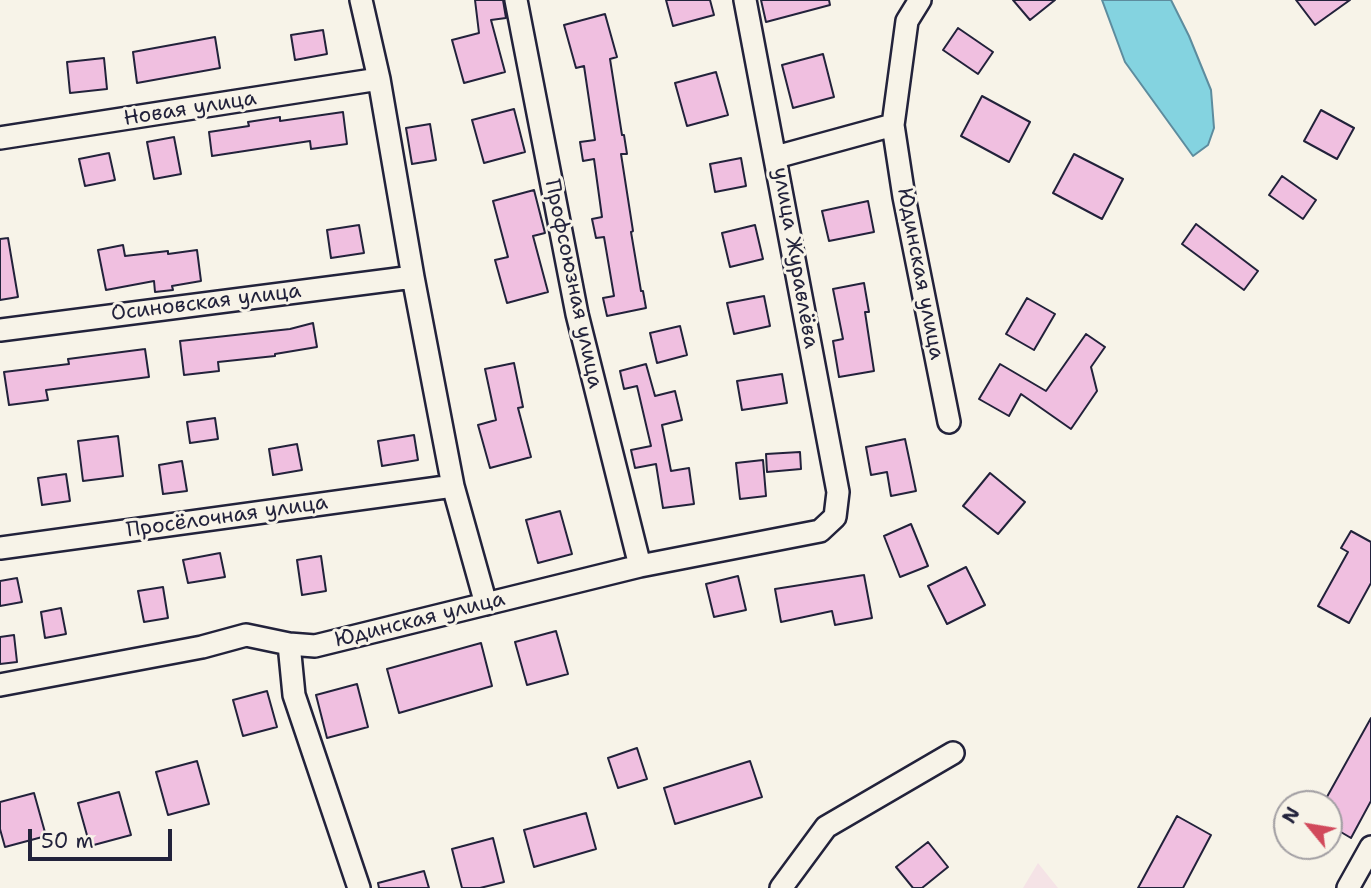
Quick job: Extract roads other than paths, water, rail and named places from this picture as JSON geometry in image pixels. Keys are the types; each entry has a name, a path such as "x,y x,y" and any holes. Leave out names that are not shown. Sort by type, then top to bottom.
{"street":[{"path":"361,0 379,79 453,486 486,604"},
{"name":"Профсоюзная улица","path":"516,0 577,314 640,566"},
{"name":"улица Журавлёва","path":"745,0 838,492 835,517"},
{"name":"Юдинская улица","path":"920,0 907,21 893,125 904,197 948,422"},
{"name":"Новая улица","path":"0,138 379,79"},
{"path":"776,157 893,125"},
{"name":"Осиновская улица","path":"0,330 413,277"},
{"name":"Просёлочная улица","path":"0,548 453,486"},
{"name":"Юдинская улица","path":"0,684 202,647 246,635 289,644 315,646 640,566 820,531 835,517"},
{"path":"289,644 294,695 359,888"},
{"path":"781,888 826,827 953,753"},
{"path":"1348,888 1371,847"}],"water":[{"path":"1102,0 1171,0 1211,90 1214,128 1208,145 1193,156 1125,62"}]}
